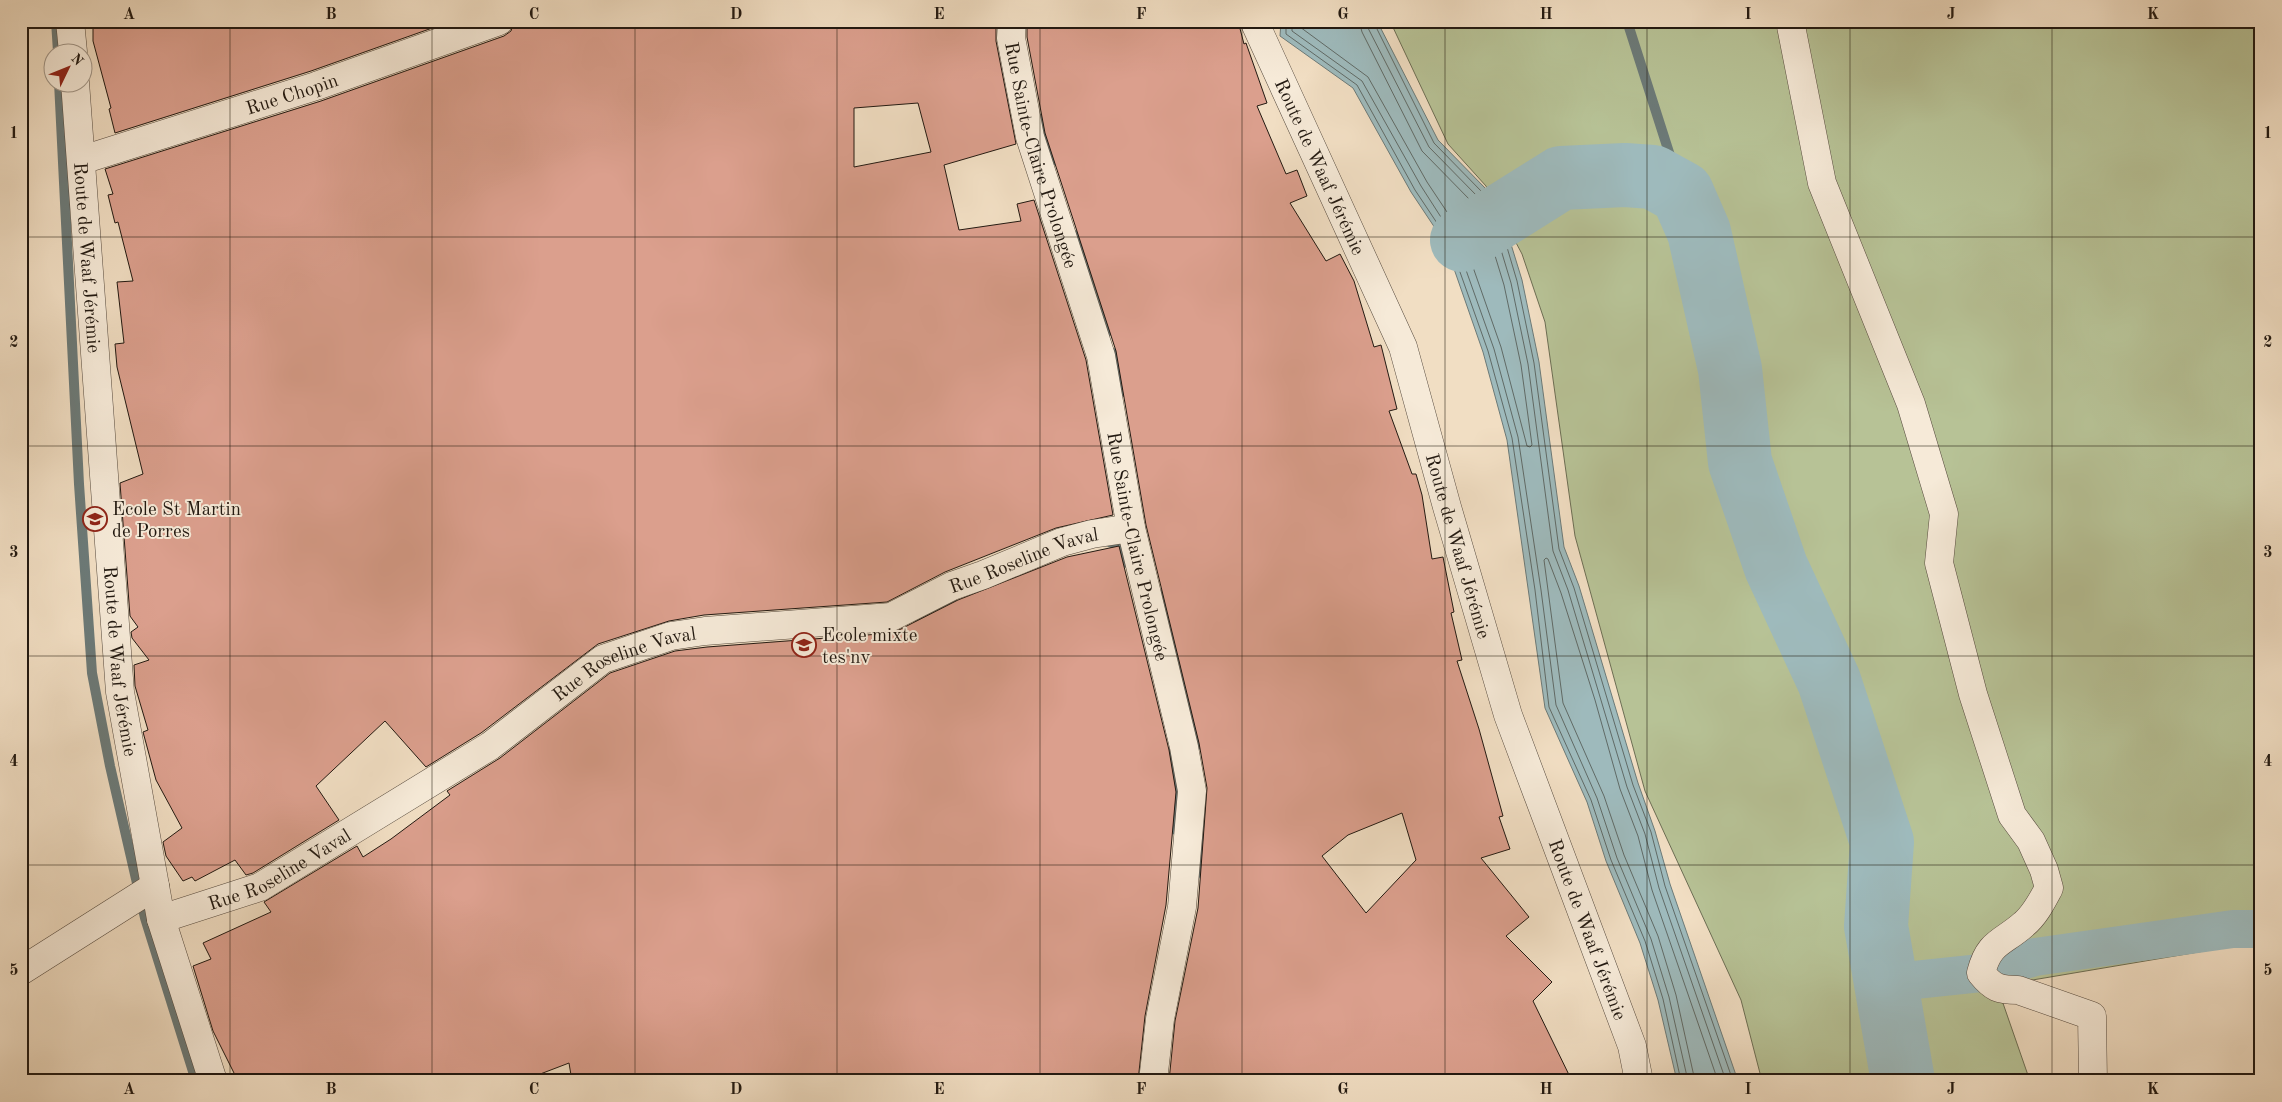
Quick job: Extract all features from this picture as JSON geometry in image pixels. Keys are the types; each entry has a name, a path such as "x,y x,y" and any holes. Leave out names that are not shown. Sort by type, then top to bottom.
{"street":[{"path":"70,21 72,42"},
{"name":"Rue Chopin","path":"82,160 316,86 499,21"},
{"name":"Rue Sainte-Claire Prolongée","path":"1012,21 1011,38 1030,137 1101,356 1131,528 1184,747 1192,791 1182,907 1160,1019 1153,1081"},
{"name":"Route de Waaf Jérémie","path":"1254,21 1403,347 1446,507 1508,716 1632,1046 1639,1081"},
{"path":"1790,21 1822,183 1911,404 1944,514 1939,563 1973,694 2012,815 2031,841 2044,870 2049,888 2024,924 1999,940 1985,958 1981,973 1991,986 2006,990 2018,990 2092,1016 2092,1081"},
{"name":"Route de Waaf Jérémie","path":"76,92 120,692 161,919 213,1081"},
{"name":"Rue Roseline Vaval","path":"161,919 260,887 490,746 603,658 671,636 705,631 891,617 952,586 1062,542 1092,534 1131,528"},
{"path":"21,971 155,886"}],"green space":[{"path":"1390,21 2261,21 2261,945 2234,946 1997,986 2030,1081 1762,1081 1741,1000 1645,791 1575,536 1545,322 1522,254 1486,186 1448,144"}],"water":[{"path":"1281,21 1377,21 1438,140 1487,190 1502,215 1522,280 1539,362 1564,547 1579,586 1670,884 1738,1081 1677,1081 1658,1000 1640,943 1606,861 1587,802 1545,708 1507,440 1483,352 1445,243 1411,192 1353,88 1280,36"}],"building":[{"path":"93,21 452,21 311,71 115,133 109,109 111,108 93,41"},
{"path":"514,21 976,21 996,23 996,41 1016,144 944,165 959,230 1021,221 1017,204 1034,200 1086,360 1113,515 1056,528 945,572 887,602 704,615 669,621 598,644 481,733 426,767 385,721 316,786 339,820 253,873 246,875 235,860 195,881 192,877 183,881 166,856 163,842 182,828 156,780 143,732 148,730 135,686 134,665 149,660 132,638 131,632 138,627 130,616 120,483 143,474 117,367 115,344 124,343 117,282 133,281 118,222 115,223 108,195 113,194 105,169 321,101 504,36 511,31","holes":["918,103 931,152 854,167 854,108"]},
{"path":"1031,21 1238,21 1244,44 1246,43 1267,103 1257,106 1286,174 1297,170 1307,196 1290,203 1326,261 1340,254 1354,281 1374,347 1381,345 1397,409 1389,411 1412,474 1416,474 1422,495 1432,559 1443,557 1454,612 1451,613 1462,660 1457,661 1479,729 1503,816 1499,817 1510,849 1481,858 1529,917 1506,936 1552,982 1533,1001 1572,1081 1169,1081 1175,1021 1198,908 1207,788 1199,743 1146,525 1116,351 1045,133 1027,37 1027,26 1031,26","holes":["1402,813 1416,860 1366,913 1322,856 1348,835"]},
{"path":"1119,546 1169,750 1176,792 1166,905 1145,1016 1138,1081 572,1081 569,1063 522,1081 238,1081 213,1031 193,966 211,959 203,943 271,912 264,902 357,846 363,857 391,839 450,795 447,791 500,758 610,673 675,651 893,633 958,600 1067,557"}],"waterway":[{"path":"56,21 57,42"},
{"path":"1627,21 1682,193"},
{"path":"59,92 79,484 92,673 110,766 145,918 196,1081"},
{"path":"1038,118 1052,161"},
{"path":"1462,240 1561,178 1625,175 1653,177 1682,193 1699,232 1730,369 1740,462 1776,567 1829,681 1882,842 1876,926 1903,1081"},
{"path":"1074,235 1096,289 1107,332"},
{"path":"1113,353 1125,392"},
{"path":"1104,541 1113,543 1122,551 1127,563"},
{"path":"1164,594 1180,673"},
{"path":"916,617 953,603"},
{"path":"1185,697 1192,720 1183,680 1193,715 1196,746"},
{"path":"1173,752 1176,830"},
{"path":"1195,876 1203,840 1203,802"},
{"path":"1886,983 1981,973 2035,957 2233,929 2261,929"}],"place":[{"name":"Ecole St Martin de Porres","path":"95,519"},
{"name":"Ecole mixte tes'nv","path":"804,645"}]}
